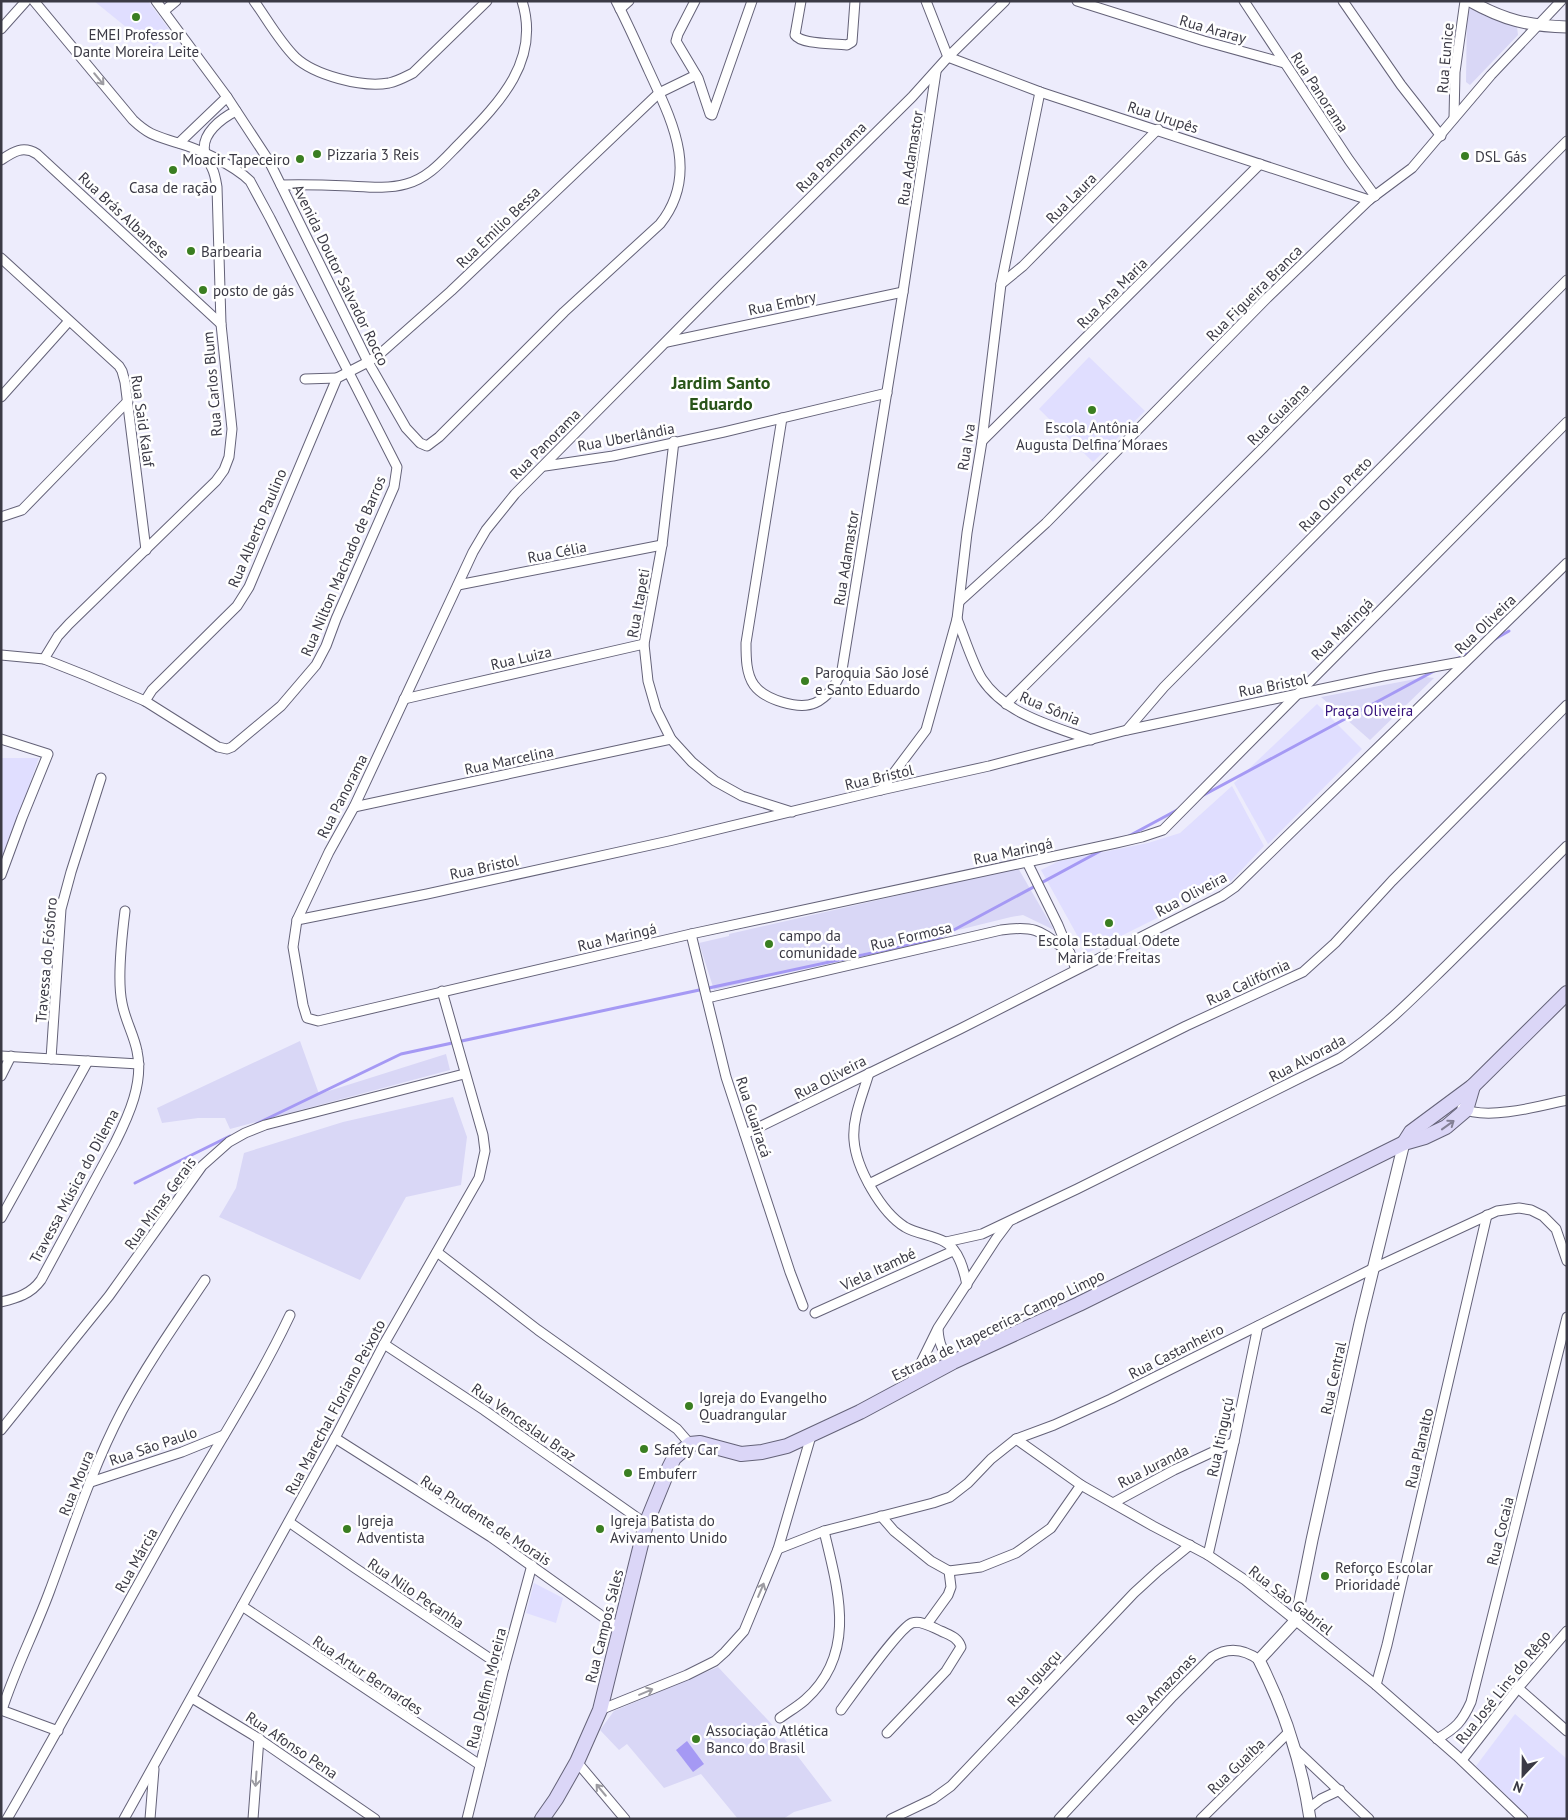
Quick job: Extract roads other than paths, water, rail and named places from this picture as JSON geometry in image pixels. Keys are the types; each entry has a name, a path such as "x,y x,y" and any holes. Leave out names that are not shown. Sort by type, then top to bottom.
{"main road":[{"name":"Estrada de Itapecerica-Campo Limpo","path":"1404,1143 1411,1132 1473,1086 1567,993"},
{"name":"Estrada de Itapecerica-Campo Limpo","path":"690,1444 700,1443 741,1454 779,1448 810,1436 860,1412 953,1362 1078,1304 1404,1143 1425,1137 1446,1127 1466,1110 1473,1086"},
{"name":"Rua Campos Sáles","path":"600,1710 646,1524 674,1458 690,1444"},
{"path":"542,1819 578,1762 600,1710"}],"street":[{"path":"1,29 26,1"},
{"path":"34,1 133,120 150,134 179,143 236,169 250,181 349,372 337,378 305,379"},
{"name":"Avenida Doutor Salvador Rocco","path":"156,1 227,97 269,161 368,362 406,428 420,443 427,446 564,312 660,224 669,213 680,184 680,152 672,123 659,93"},
{"path":"164,10 176,1"},
{"path":"254,1 288,49 308,67 340,78 376,84 399,80 413,73 487,1"},
{"path":"281,185 385,188 408,184 426,176 493,109 508,89 523,57 527,36 527,21 522,1"},
{"path":"629,1 618,5 659,93"},
{"path":"695,1 676,41 696,75 710,114 713,115 752,1"},
{"path":"801,1 795,34 798,39 847,45 851,43 852,39 855,1"},
{"path":"926,1 948,57"},
{"name":"Rua Panorama","path":"309,1019 304,1011 294,947 297,920 329,852 354,807 473,552 486,530 515,494 545,466 640,367 1005,1"},
{"name":"Rua Araray","path":"1077,1 1204,41 1284,63"},
{"name":"Rua Panorama","path":"1244,1 1372,198"},
{"path":"1343,1 1401,85 1441,136"},
{"name":"Rua Eunice","path":"1454,118 1455,72 1464,1"},
{"path":"1470,1 1506,18 1537,26 1567,27"},
{"name":"Rua Figueira Branca","path":"960,601 1046,522 1267,298 1372,198 1412,168 1441,136 1454,118 1561,1"},
{"name":"Rua Urupês","path":"948,57 1040,92 1158,129 1260,164 1372,198"},
{"name":"Rua Adamastor","path":"782,418 746,643 749,674 754,686 765,695 795,705 815,703 836,684 842,670 903,292 936,72"},
{"name":"Rua Emilio Bessa","path":"349,372 381,353 451,291 659,93 696,75"},
{"name":"Rua Iva","path":"881,790 926,730 958,619 972,494 982,441 1001,284 1040,92"},
{"path":"179,143 227,97"},
{"path":"205,155 204,147 208,134 222,120 236,111"},
{"name":"Rua Laura","path":"1001,284 1023,266 1158,129"},
{"name":"Rua Guaiana","path":"1006,704 1567,141"},
{"name":"Rua Brás Albanese","path":"1,160 17,150 28,150 37,154 221,324"},
{"name":"Rua Carlos Blum","path":"44,659 58,636 216,482 224,470 229,457 232,429 221,324 217,187 213,169 205,155"},
{"name":"Rua Ana Maria","path":"982,441 1260,164"},
{"name":"Rua Said Kalaf","path":"1,258 119,366 122,371 128,401 146,550"},
{"name":"Rua Ouro Preto","path":"1127,730 1164,687 1567,280"},
{"name":"Rua Embry","path":"667,342 903,292"},
{"path":"1,397 69,321"},
{"name":"Rua Nilton Machado de Barros","path":"1,654 44,659 145,701 222,749 232,747 261,724 301,685 316,665 326,646 394,487 397,468 349,372"},
{"name":"Rua Alberto Paulino","path":"145,701 152,690 237,606 249,587 337,378"},
{"name":"Rua Uberlândia","path":"545,466 613,456 674,441 724,432 887,392"},
{"path":"1,517 22,510 128,401"},
{"name":"Rua Maringá","path":"309,1019 318,1021 691,934 1142,837 1163,830 1567,422"},
{"name":"Rua Itapeti","path":"674,441 662,545 644,644 650,690 656,709 670,739 692,762 715,781 742,796 793,812"},
{"name":"Rua Célia","path":"458,585 662,545"},
{"name":"Rua Oliveira","path":"746,1134 1076,970 1222,896 1235,887 1567,563"},
{"name":"Rua Sônia","path":"958,619 981,678 996,696 1006,704 1030,717 1092,740"},
{"name":"Rua Luiza","path":"404,699 644,644"},
{"name":"Rua Bristol","path":"297,920 436,892 793,812 989,766 1127,730 1383,676 1466,661"},
{"name":"Rua Califórnia","path":"868,1184 1186,1026 1302,972 1335,943 1392,881 1567,706"},
{"path":"1,739 48,754 1,875"},
{"name":"Rua Marcelina","path":"354,807 670,739"},
{"name":"Travessa do Fósforo","path":"51,1059 61,909 101,778"},
{"name":"Rua Alvorada","path":"946,1242 982,1234 1010,1221 1340,1058 1356,1048 1417,994 1567,846"},
{"path":"1028,862 1058,925 1076,970"},
{"name":"Travessa Música do Dilema","path":"1,1302 23,1296 31,1291 41,1280 126,1122 137,1084 140,1064 121,1002 125,911"},
{"name":"Rua Formosa","path":"707,998 1001,930 1027,927 1042,933 1070,954"},
{"name":"Rua Guairacá","path":"691,934 726,1077 803,1306"},
{"name":"Rua Marechal Floriano Peixoto","path":"124,1819 335,1438 384,1344 479,1178 485,1151 481,1127 464,1074 442,991"},
{"path":"1,1056 140,1064"},
{"path":"1,1076 11,1056"},
{"path":"1,1218 59,1117 88,1061"},
{"path":"869,1073 855,1123 854,1139 856,1153 868,1184 890,1215 906,1227 946,1242 960,1260 967,1285"},
{"name":"Rua Minas Gerais","path":"1,1430 110,1296 202,1166 229,1142 265,1125 464,1074"},
{"path":"1451,1102 1478,1114 1491,1114 1567,1100"},
{"name":"Rua Central","path":"1296,1620 1360,1323 1404,1143"},
{"name":"Rua Castanheiro","path":"778,1549 824,1531 950,1497 968,1484 991,1459 1016,1439 1054,1425 1111,1399 1374,1268 1487,1215 1507,1209 1520,1208 1531,1210 1543,1216 1556,1229 1567,1261"},
{"name":"Rua Planalto","path":"1376,1685 1487,1215"},
{"name":"Rua Alvorada","path":"910,1385 938,1328 1010,1221"},
{"name":"Viela Itambé","path":"815,1314 953,1250"},
{"path":"437,1252 538,1330 677,1429 690,1444"},
{"name":"Rua Moura","path":"2,1710 50,1592 91,1482 121,1412 149,1364 205,1280"},
{"name":"Rua Márcia","path":"7,1819 169,1530 273,1352 290,1315"},
{"name":"Rua Cocaia","path":"1437,1739 1459,1725 1471,1702 1567,1316"},
{"name":"Rua Itinguçú","path":"1208,1555 1258,1326"},
{"path":"938,1328 939,1343 944,1353 953,1362"},
{"name":"Rua Venceslau Braz","path":"384,1344 484,1410 646,1524"},
{"name":"Rua São Paulo","path":"91,1482 182,1452 224,1434"},
{"path":"600,1710 687,1675 715,1661 744,1631 750,1621 778,1549 810,1436"},
{"name":"Rua Prudente de Morais","path":"335,1438 532,1565 620,1628"},
{"name":"Rua São Gabriel","path":"1016,1439 1081,1485 1208,1555 1245,1580 1376,1685 1462,1760 1523,1819"},
{"name":"Rua Juranda","path":"1113,1503 1174,1470 1234,1442"},
{"path":"881,1516 894,1532 931,1561 949,1571 981,1567 1016,1553 1051,1528 1081,1485"},
{"name":"Rua Nilo Peçanha","path":"289,1522 504,1668"},
{"path":"780,1718 805,1700 817,1687 825,1676 834,1656 839,1638 841,1617 838,1594 824,1531"},
{"name":"Rua Iguaçu","path":"891,1819 933,1799 951,1786 1134,1594 1158,1571 1190,1545"},
{"name":"Rua Delfim Moreira","path":"467,1819 504,1668 532,1565"},
{"path":"927,1624 948,1595 951,1587 949,1571"},
{"name":"Rua Artur Bernardes","path":"242,1606 480,1766"},
{"path":"1296,1620 1259,1660 1272,1686 1289,1732 1309,1814"},
{"path":"841,1710 905,1627 916,1622 927,1624 956,1638 961,1647 946,1670 887,1733"},
{"name":"Rua José Lins do Rêgo","path":"1462,1760 1518,1688 1567,1631"},
{"name":"Rua Amazonas","path":"1059,1819 1173,1696 1212,1657 1230,1650 1252,1654 1259,1660"},
{"path":"1518,1688 1567,1731"},
{"name":"Rua Afonso Pena","path":"192,1698 259,1738 375,1819"},
{"path":"2,1710 58,1731"},
{"name":"Rua Guaíba","path":"1201,1819 1289,1732"},
{"path":"253,1819 259,1738"},
{"path":"1294,1748 1369,1819"},
{"path":"578,1762 625,1819"},
{"path":"150,1819 154,1766"},
{"path":"1309,1814 1321,1799 1340,1790"}],"waterway":[{"path":"1495,639 1509,631"},
{"path":"1455,660 1472,651"},
{"path":"1200,797 1436,670"},
{"path":"1127,837 1179,809"},
{"path":"256,1124 401,1054 937,939 1104,849"},
{"path":"135,1183 230,1136"}],"place":[{"name":"EMEI Professor Dante Moreira Leite","path":"136,17"},
{"name":"Pizzaria 3 Reis","path":"317,154"},
{"name":"DSL Gás","path":"1465,156"},
{"name":"Moacir Tapeceiro","path":"300,159"},
{"name":"Casa de ração","path":"173,170"},
{"name":"Barbearia","path":"191,251"},
{"name":"posto de gás","path":"203,290"},
{"name":"Escola Antônia Augusta Delfina Moraes","path":"1092,410"},
{"name":"Paroquia São José e Santo Eduardo","path":"805,681"},
{"name":"Escola Estadual Odete Maria de Freitas","path":"1109,923"},
{"name":"campo da comunidade","path":"769,944"},
{"name":"Igreja do Evangelho Quadrangular","path":"689,1406"},
{"name":"Safety Car","path":"644,1449"},
{"name":"Embuferr","path":"628,1473"},
{"name":"Igreja Adventista","path":"347,1529"},
{"name":"Igreja Batista do Avivamento Unido","path":"600,1529"},
{"name":"Reforço Escolar Prioridade","path":"1325,1576"},
{"name":"Associação Atlética Banco do Brasil","path":"696,1739"}],"district":[{"name":"Jardim Santo Eduardo","path":"721,392"}],"park label":[{"name":"Praça Oliveira","path":"1369,710"}]}
